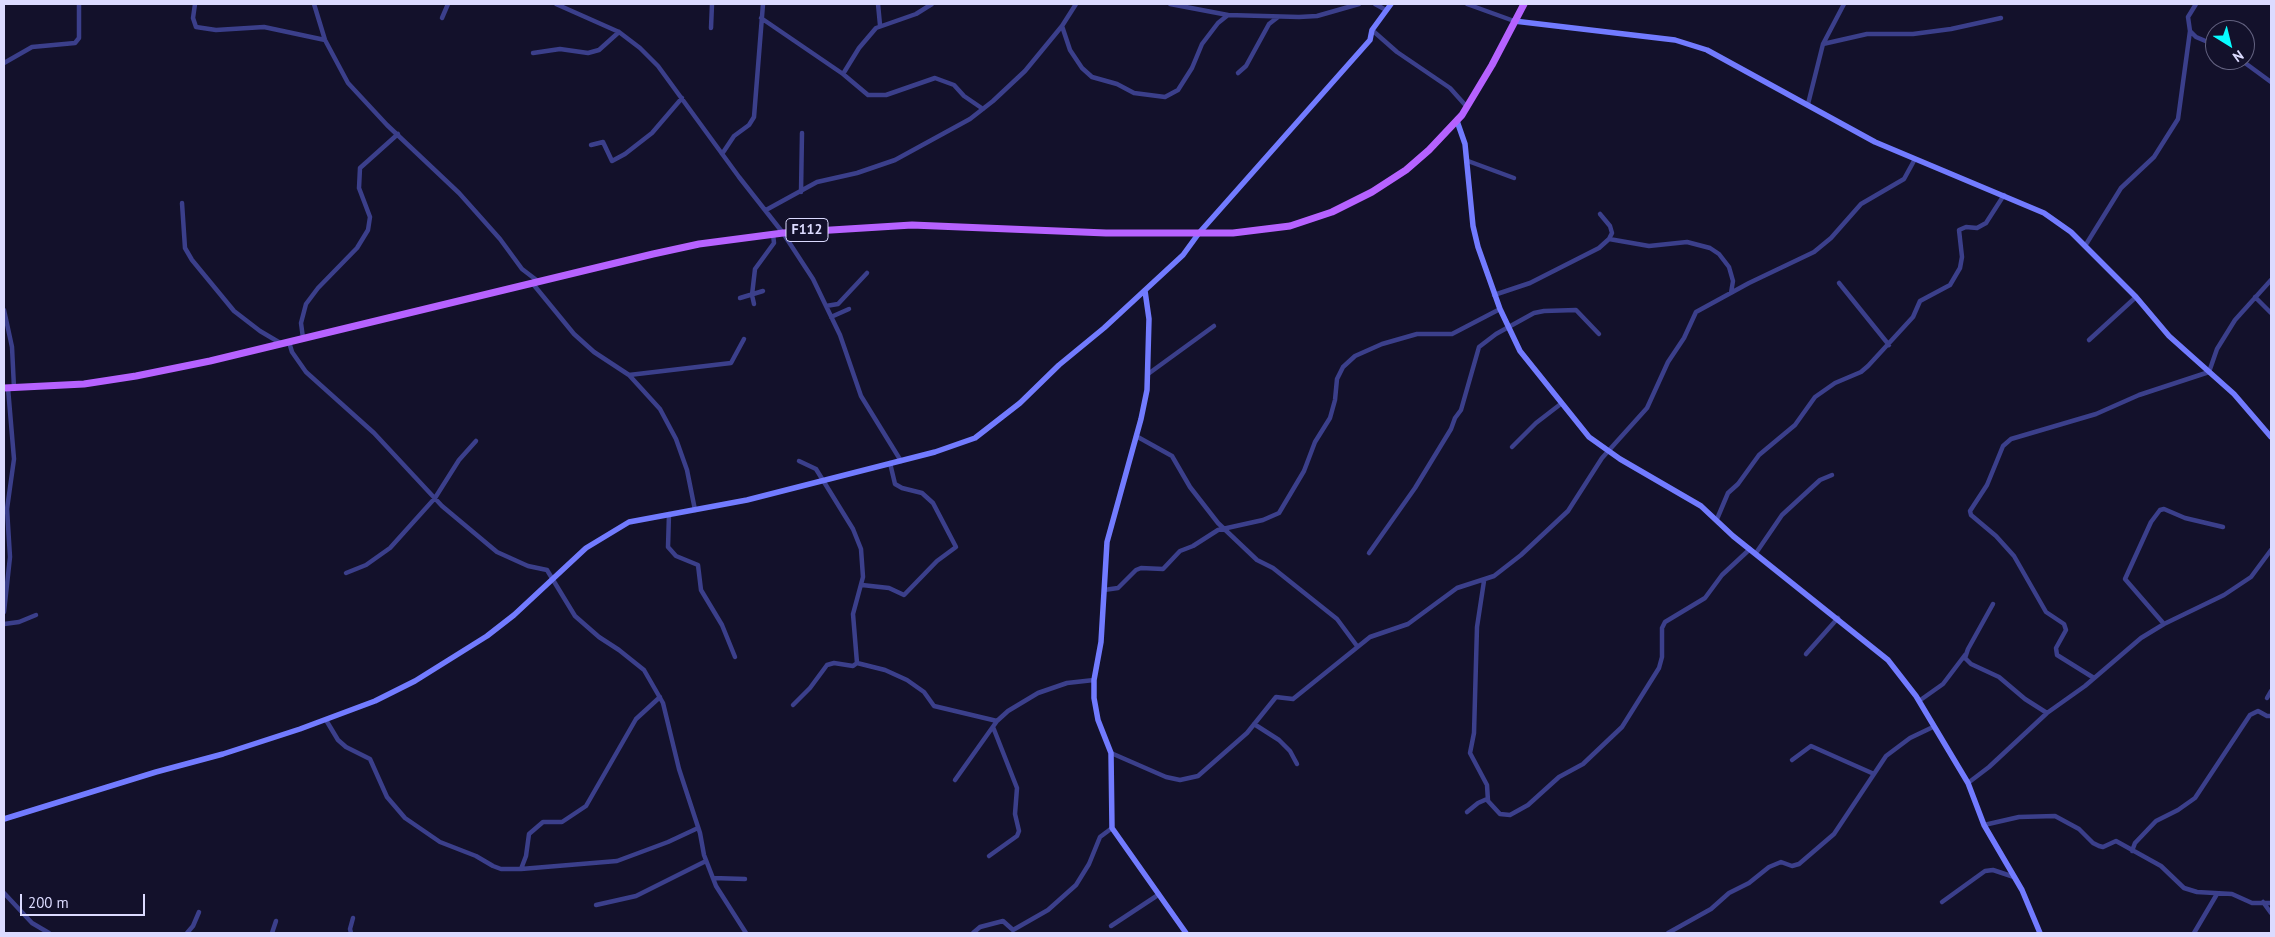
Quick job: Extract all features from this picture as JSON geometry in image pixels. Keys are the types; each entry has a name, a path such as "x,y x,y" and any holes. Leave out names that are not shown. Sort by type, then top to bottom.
{"main road":[{"name":"F112","path":"9,388 84,384 127,377 285,343 699,244 783,232 912,225 1106,233 1233,233 1271,230 1332,212 1372,192 1406,170 1457,121 1467,107 1492,65 1524,4"}],"street":[{"path":"4,63 32,47 75,44 79,38 80,4"},
{"path":"195,4 193,18 196,27 216,30 264,27 325,40"},
{"path":"314,4 325,40 348,83 459,193 500,239 522,269 536,283 563,323 586,346 629,375 650,396 666,420 687,470 694,510"},
{"path":"442,18 448,4"},
{"path":"556,4 619,32 640,48 658,66 722,154 783,232 821,291 864,402 900,461"},
{"path":"711,28 712,4"},
{"path":"722,154 734,136 749,125 754,117 763,4"},
{"path":"878,4 880,25"},
{"path":"842,74 867,37 880,25 916,14 932,4"},
{"path":"766,210 820,181 858,173 895,160 957,126 983,109 1025,71 1062,26 1076,4"},
{"path":"1170,4 1228,15 1279,16 1317,16 1359,4"},
{"path":"1375,4 1386,10"},
{"path":"4,819 156,772 223,754 326,720 396,692 456,657 508,620 586,548 614,529 639,518 746,500 952,448 981,434 1020,403 1059,365 1184,255 1199,233 1370,40 1372,30 1391,4"},
{"path":"1467,4 1514,21 1692,44 1722,57 1808,104 1854,132 2044,213 2071,232 2136,297 2169,336 2234,394 2271,437"},
{"path":"1808,104 1823,44 1844,4"},
{"path":"2085,246 2121,188 2154,156 2178,119 2190,31 2188,17 2196,4"},
{"path":"1062,26 1070,50 1082,68 1092,77 1117,84 1134,93 1165,97 1178,90 1192,68 1202,44 1218,23 1228,15"},
{"path":"1238,72 1246,66 1269,24 1279,16"},
{"path":"761,18 842,74 861,91 874,95 893,93 935,78 954,85 964,96 983,109"},
{"path":"1823,44 1867,34 1914,34 2001,18"},
{"path":"1372,30 1397,52 1450,88 1467,107"},
{"path":"2190,31 2196,38 2205,41"},
{"path":"533,53 560,50 588,53 599,50 619,32"},
{"path":"2255,70 2271,82"},
{"path":"591,145 603,142 612,161 626,154 652,133 682,98"},
{"path":"1457,121 1466,144 1473,226 1494,295 1520,351 1589,437 1609,452 1678,491 1717,519 1750,549 1888,660 1919,701 1968,783 1984,825 2029,904 2040,933"},
{"path":"801,192 802,133"},
{"path":"303,338 302,315 306,304 318,288 357,248 368,230 370,217 359,188 360,168 398,134"},
{"path":"1111,753 1166,777 1180,780 1194,778 1210,767 1254,724 1276,697 1290,699 1295,697 1357,646 1379,634 1408,624 1457,588 1484,581 1521,555 1564,516 1578,498 1596,467 1647,408 1668,362 1684,338 1696,312 1814,252 1824,245 1861,204 1904,180 1915,159"},
{"path":"1468,161 1514,178"},
{"path":"1717,519 1728,493 1738,484 1758,455 1795,425 1815,396 1835,383 1861,372 1889,345 1913,317 1920,301 1946,290 1956,276 1962,257 1959,230 1966,227 1976,228 1986,223 2004,195"},
{"path":"182,203 185,248 192,260 234,311 260,331 285,343 306,372 378,436 435,498 488,547 521,563 547,570 575,616 599,637 620,650 644,670 660,697 706,861 713,878 746,933"},
{"path":"1494,295 1530,283 1589,253 1609,239 1612,230 1600,214"},
{"path":"754,304 752,295 755,269 774,243 774,234"},
{"path":"1609,239 1649,246 1687,242 1710,248 1719,254 1730,267 1733,281 1731,293"},
{"path":"826,306 838,304 868,273"},
{"path":"2209,372 2211,362 2224,336 2271,280"},
{"path":"1839,283 1889,345"},
{"path":"740,298 763,291"},
{"path":"1145,291 1149,319 1148,374 1141,419 1108,542 1100,654 1094,680 1094,708 1111,753 1113,781 1112,828 1186,933"},
{"path":"2089,340 2136,297"},
{"path":"2255,298 2271,313"},
{"path":"831,317 849,309"},
{"path":"1104,590 1118,588 1136,570 1141,568 1163,568 1180,551 1224,529 1273,517 1284,508 1304,471 1315,442 1330,418 1335,400 1337,378 1349,360 1382,344 1417,334 1452,334 1500,309"},
{"path":"4,310 12,347 9,388 14,459 8,509 10,557 4,612"},
{"path":"1370,553 1415,488 1451,429 1455,418 1462,410 1479,347 1496,334 1534,313 1578,311 1599,334"},
{"path":"1148,374 1214,326"},
{"path":"629,375 731,362 744,339"},
{"path":"2094,678 2056,655 2056,648 2066,630 2064,624 2046,612 2014,556 1971,515 1970,511 1987,486 2003,446 2011,439 2096,414 2139,395 2209,372"},
{"path":"1512,447 1536,423 1562,403"},
{"path":"1136,436 1172,456 1208,513 1257,560 1273,568 1337,619 1357,646"},
{"path":"346,573 366,565 390,548 435,498 459,460 476,441"},
{"path":"799,461 813,467 856,534 863,565 862,585 853,614 857,663"},
{"path":"862,585 889,588 904,595 937,561 956,547 933,502 922,493 902,488 896,484 890,463"},
{"path":"1756,553 1782,515 1820,480 1832,475"},
{"path":"2164,624 2125,579 2151,522 2164,509 2185,518 2223,527"},
{"path":"669,514 668,547 676,556 698,565 701,590 722,625 735,657"},
{"path":"1484,581 1477,627 1474,733 1470,750 1481,778 1487,786 1487,799 1500,814 1515,813 1533,801 1559,777 1583,764 1613,737 1628,720 1640,695 1659,668 1662,657 1662,628 1665,622 1705,598 1722,575 1750,549"},
{"path":"1968,783 1989,767 2047,713 2094,678 2140,638 2238,586 2258,570 2271,550"},
{"path":"1919,701 1943,684 1965,655 1993,604"},
{"path":"4,624 19,622 36,615"},
{"path":"1806,654 1838,618"},
{"path":"1965,655 1967,661 1999,677 2025,699 2047,713"},
{"path":"792,705 810,688 827,665 834,663 853,666 857,663 885,670 907,680 924,692 934,706 997,721"},
{"path":"955,780 997,721 1008,711 1038,693 1067,683 1094,680"},
{"path":"2266,698 2271,691"},
{"path":"521,869 526,856 530,834 543,822 562,822 586,806 636,719 660,697"},
{"path":"2132,851 2135,843 2156,821 2178,810 2194,798 2250,715 2258,711 2266,716 2271,716"},
{"path":"326,720 338,740 346,747 370,759 387,797 405,818 440,842 476,856 501,869 617,861 668,842 698,828"},
{"path":"1254,724 1284,745 1297,764"},
{"path":"989,856 1017,836 1019,831 1015,814 1016,788 993,727"},
{"path":"1668,933 1711,909 1729,893 1749,883 1768,867 1781,862 1792,866 1799,864 1834,834 1874,774 1894,748 1921,730 1933,727"},
{"path":"1792,760 1811,746 1874,774"},
{"path":"1467,812 1478,803 1487,799"},
{"path":"1984,825 2019,817 2055,816 2080,829 2099,846 2103,847 2112,841 2116,841 2161,866 2184,888 2217,894 2232,894 2252,902 2271,903"},
{"path":"973,933 980,927 1004,922 1013,930 1048,910 1076,885 1089,864 1100,837 1112,828"},
{"path":"596,905 636,896 706,861"},
{"path":"1942,902 1985,871 1993,870 2014,877"},
{"path":"713,878 745,879"},
{"path":"4,893 32,923 49,933"},
{"path":"2194,933 2217,894"},
{"path":"1111,926 1158,895"},
{"path":"2263,902 2271,913"},
{"path":"187,933 193,926 199,912"},
{"path":"351,933 352,918"},
{"path":"272,933 276,921"}]}
